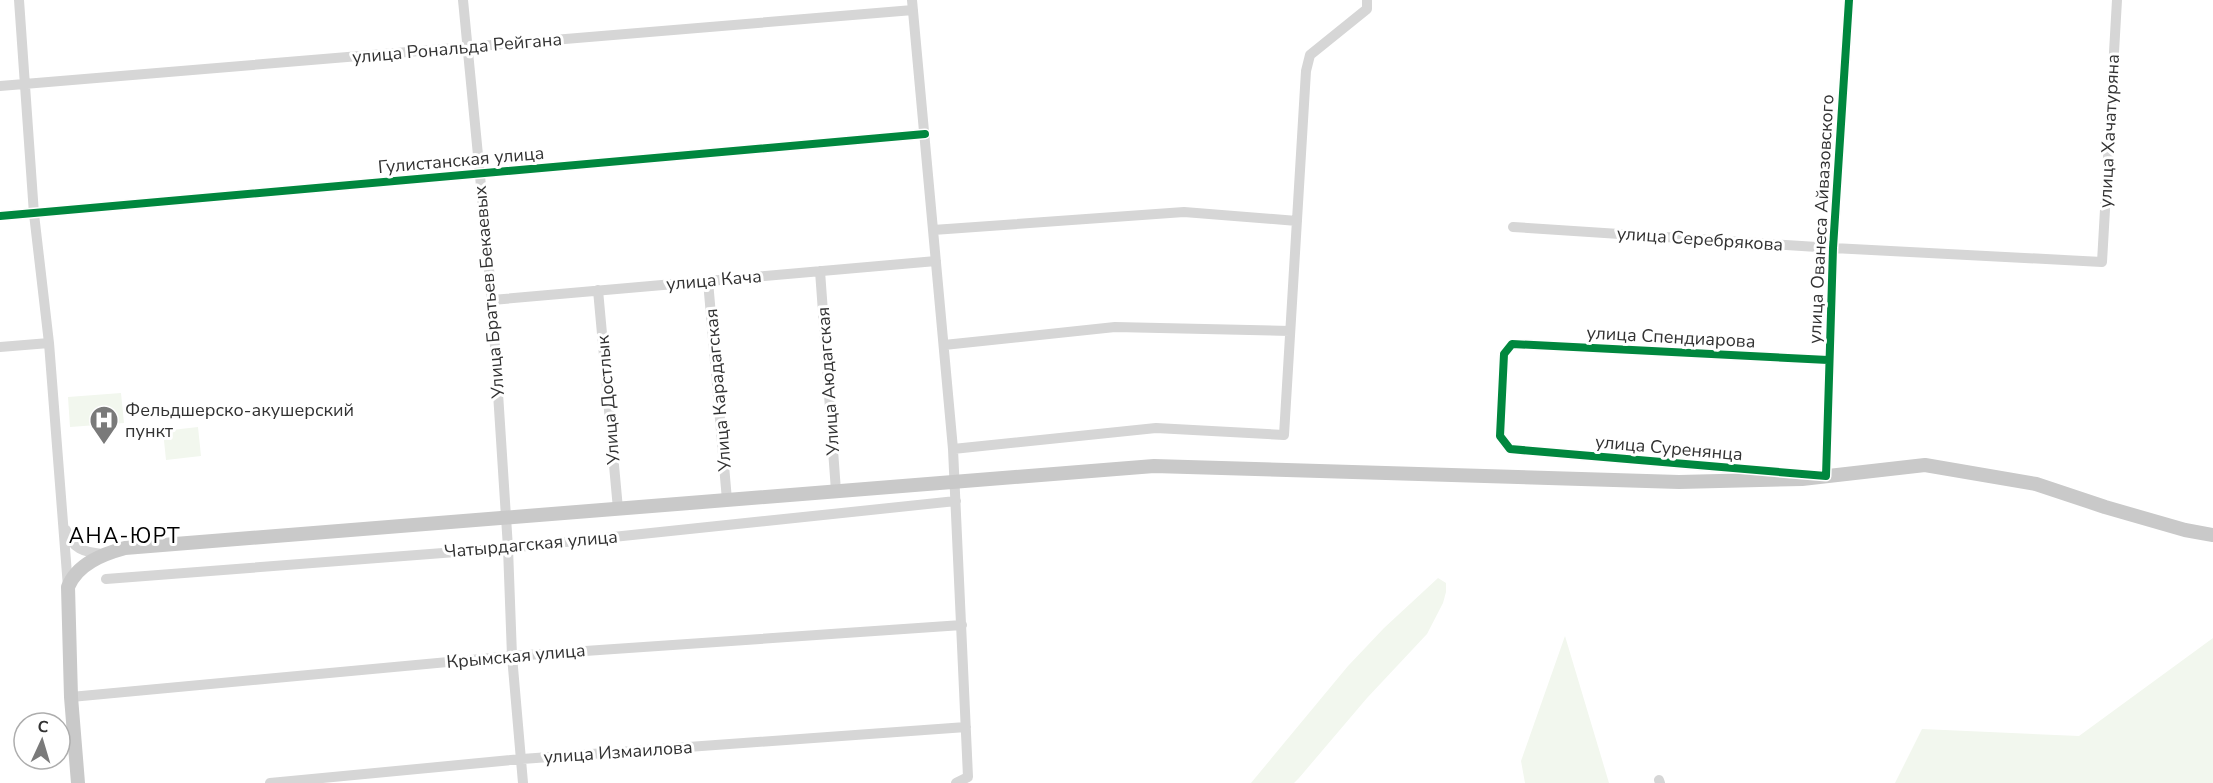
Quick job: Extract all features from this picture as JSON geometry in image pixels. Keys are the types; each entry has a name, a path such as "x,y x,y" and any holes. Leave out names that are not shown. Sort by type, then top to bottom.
{"main road":[{"path":"78,783 71,697 70,581 102,554 125,548 1154,466 1679,482 1802,479 1925,465 2036,484 2185,530 2213,535"}],"street":[{"path":"19,0 34,214 49,343 70,581"},
{"name":"Улица Братьев Бекаевых","path":"463,0 492,300 508,548 512,656 523,783"},
{"path":"953,449 1156,429 1284,435 1306,71 1310,55 1367,9 1367,0"},
{"name":"улица Ованеса Айвазовского","path":"1826,476 1833,248 1849,0"},
{"name":"улица Хачатуряна","path":"2102,262 2117,0"},
{"path":"913,5 955,481 969,777 956,783"},
{"name":"улица Рональда Рейгана","path":"0,86 467,47 913,5"},
{"name":"Гулистанская улица","path":"0,216 925,134"},
{"path":"933,230 1184,212 1297,221"},
{"name":"улица Серебрякова","path":"1513,227 1833,248 2102,262"},
{"name":"улица Кача","path":"492,300 936,261"},
{"name":"Улица Аюдагская","path":"820,271 836,491"},
{"name":"Улица Карадагская","path":"708,281 727,500"},
{"name":"Улица Достлык","path":"598,290 618,509"},
{"path":"944,345 1115,327 1290,330"},
{"path":"0,347 49,343"},
{"name":"улица Спендиарова","path":"1510,449 1500,436 1504,354 1512,344 1828,360"},
{"name":"улица Суренянца","path":"1510,449 1826,476"},
{"name":"Чатырдагская улица","path":"106,579 508,548 956,501"},
{"path":"63,522 71,541 80,550 102,554"},
{"name":"Крымская улица","path":"71,697 512,656 962,625"},
{"name":"улица Измаилова","path":"270,783 522,759 966,727"}],"shaded area":[{"path":"121,393 124,423 70,427 68,397"},
{"path":"198,427 201,456 166,460 163,431"},
{"path":"1438,578 1446,583 1446,592 1443,603 1427,634 1367,698 1299,778 1294,783 1251,783 1348,666 1384,628"},
{"path":"1565,636 1609,783 1525,783 1521,761"},
{"path":"2213,638 2213,783 1895,783 1922,729 2079,736"}],"cycle path":[{"path":"1828,360 1512,344 1504,354 1500,436 1510,449 1826,476 1833,248 1849,0"},
{"path":"0,216 925,134"}],"place":[{"name":"Фельдшерско-акушерский пункт","path":"104,446"}],"district":[{"name":"АНА-ЮРТ","path":"125,536"}]}
